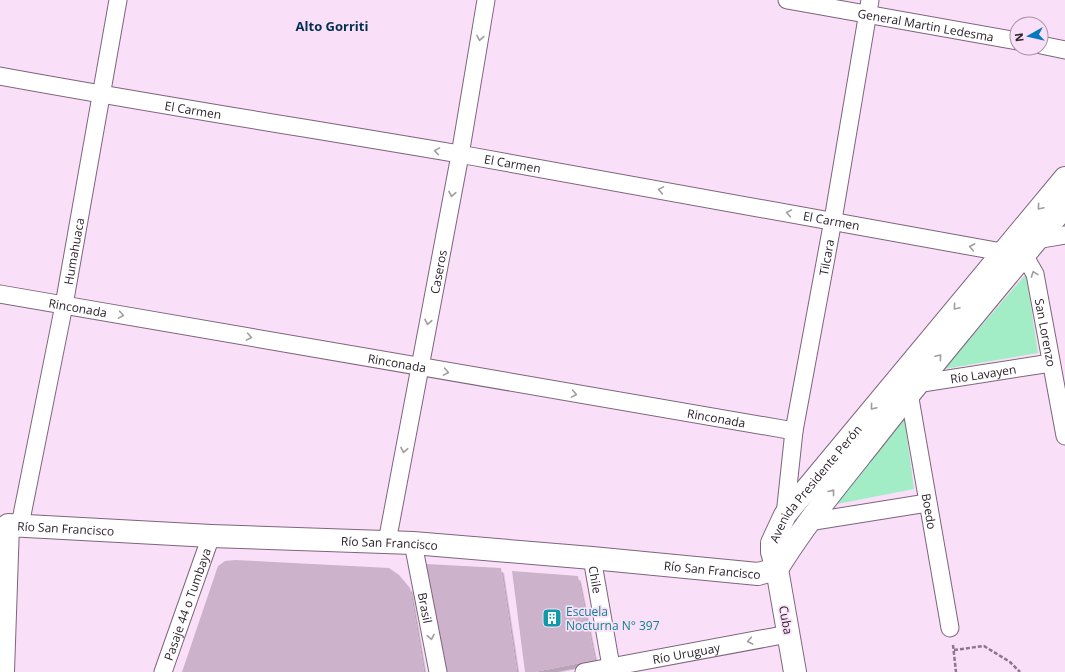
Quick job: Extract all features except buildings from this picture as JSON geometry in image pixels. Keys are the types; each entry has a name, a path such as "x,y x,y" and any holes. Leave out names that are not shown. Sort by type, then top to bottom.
{"main road":[{"name":"Avenida Presidente Perón","path":"777,569 792,544 808,522 1027,242 1065,178"},
{"name":"Avenida Presidente Perón","path":"777,569 772,552 772,543 785,515 1002,252 1027,242 1065,206"},
{"name":"Río San Francisco","path":"9,525 211,536 387,542 592,558 758,574 777,569"},
{"path":"3,672 9,525"},
{"name":"Cuba","path":"777,569 795,672"}],"street":[{"name":"Humahuaca","path":"9,525 64,305 118,0"},
{"name":"Caseros","path":"387,542 460,154 486,0"},
{"name":"General Martin Ledesma","path":"787,0 869,7 1009,39"},
{"name":"Tilcara","path":"785,515 794,432 833,220 869,7"},
{"path":"1049,47 1065,50"},
{"name":"El Carmen","path":"0,76 101,95 460,154 833,220 1002,252"},
{"path":"1027,242 1065,235"},
{"name":"San Lorenzo","path":"1027,242 1035,274 1051,363 1062,398 1065,436"},
{"name":"Rinconada","path":"0,294 794,432"},
{"name":"Río Lavayen","path":"913,389 1051,363"},
{"name":"Boedo","path":"913,389 927,502 950,628"},
{"path":"808,522 927,502"},
{"name":"Pasaje 44 o Tumbaya","path":"163,672 211,536"},
{"name":"Brasil","path":"413,544 438,672"},
{"name":"Chile","path":"592,558 612,669"},
{"name":"Río Uruguay","path":"584,672 612,669 788,634"}],"path":[{"path":"950,628 956,672"},
{"path":"954,650 984,646 1010,662 1020,672"}],"green space":[{"path":"1026,274 1038,353 944,369"},
{"path":"904,414 914,489 837,504"}],"place":[{"name":"Escuela Nocturna N° 397","path":"552,618"}],"district":[{"name":"Alto Gorriti","path":"332,26"}]}
